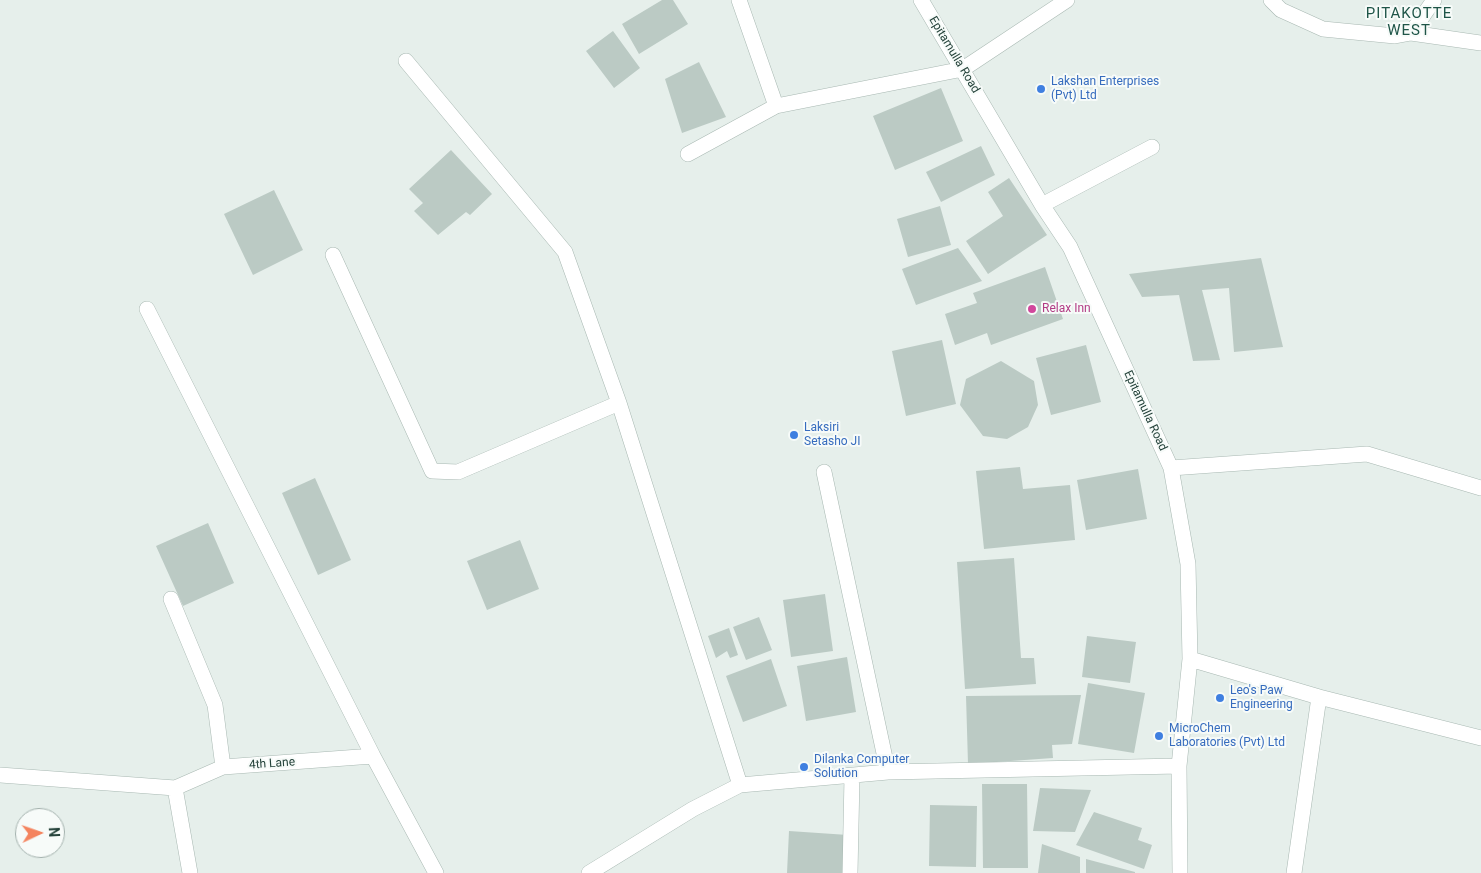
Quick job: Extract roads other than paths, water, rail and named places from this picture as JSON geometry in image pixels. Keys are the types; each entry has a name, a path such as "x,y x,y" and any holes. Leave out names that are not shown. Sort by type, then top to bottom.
{"street":[{"path":"739,0 776,106"},
{"name":"Epitamulla Road","path":"921,0 1042,205 1070,247 1171,468 1188,564 1190,659 1179,766 1180,873"},
{"path":"688,154 776,106 963,69 1067,0"},
{"path":"1271,0 1280,10 1323,29 1395,36 1411,33 1481,43"},
{"path":"1411,33 1434,0"},
{"path":"406,61 565,252 619,403 740,785"},
{"path":"1042,205 1074,190 1106,170 1152,147"},
{"path":"333,255 432,471 458,472 619,403"},
{"path":"147,309 373,756 436,873"},
{"path":"1171,468 1367,454 1481,488"},
{"path":"824,472 888,772"},
{"path":"171,599 214,705 223,767"},
{"path":"1190,659 1319,697 1476,736 1481,723"},
{"path":"1294,873 1319,697"},
{"name":"4th Lane","path":"0,775 175,788 223,767 373,756"},
{"path":"589,873 693,809 740,785 852,777 888,772 1179,766"},
{"path":"850,873 852,777"},
{"path":"175,788 190,873"}],"place":[{"name":"Lakshan Enterprises (Pvt) Ltd","path":"1041,89"},
{"name":"Relax Inn","path":"1032,309"},
{"name":"Laksiri Setasho JI","path":"794,435"},
{"name":"Leo's Paw Engineering","path":"1220,698"},
{"name":"MicroChem Laboratories (Pvt) Ltd","path":"1159,736"},
{"name":"Dilanka Computer Solution","path":"804,767"}],"district":[{"name":"PITAKOTTE WEST","path":"1409,22"}]}
